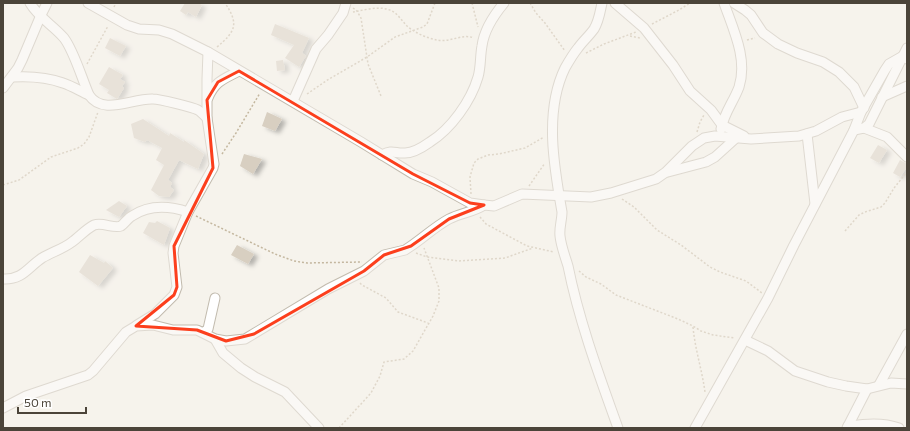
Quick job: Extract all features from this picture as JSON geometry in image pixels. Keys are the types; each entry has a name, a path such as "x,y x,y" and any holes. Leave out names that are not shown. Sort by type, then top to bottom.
{"street":[{"path":"30,3 33,8 66,40 89,95 100,105 109,106 145,99 154,99 195,109 207,118"},
{"path":"3,88 22,60 47,3"},
{"path":"88,3 127,25 139,29 159,30 172,34 208,52 293,101 413,174 432,182 470,203 481,207"},
{"path":"293,101 316,49 328,35 343,13 346,3"},
{"path":"382,155 391,151 409,153 429,144 444,133 454,121 473,91 480,67 483,40 492,19 504,3"},
{"path":"602,3 594,28 577,48 561,79 555,95 552,129 562,217 560,237 580,313 618,428"},
{"path":"615,3 644,28 666,55 690,91 711,110 722,125 751,139"},
{"path":"720,136 725,114 739,85 741,66 734,28 724,3"},
{"path":"734,3 751,15 763,33 778,44 797,53 830,65 854,88 863,110"},
{"path":"3,408 26,396 88,375 126,332 154,314 174,295 177,288 173,253 174,246 188,212 214,164 207,118 208,52"},
{"path":"695,428 768,298 874,90 889,64 906,54"},
{"path":"854,130 864,128 869,124 906,54"},
{"path":"195,109 207,100 218,82 239,71"},
{"path":"12,76 28,76 48,79 62,83 89,95"},
{"path":"882,97 907,86"},
{"path":"854,88 874,90"},
{"path":"136,326 153,325 166,329 193,329 204,332 215,339 226,341 245,338 328,289 356,276 384,255 405,250 449,219 463,213 481,207 494,206 517,196 528,194 591,197 611,193 641,185 656,179 666,172 692,146 709,136 751,139 807,134 816,131 842,117 863,110"},
{"path":"864,128 887,137 907,157"},
{"path":"807,134 815,204"},
{"path":"666,172 706,162 715,157 736,138"},
{"path":"3,279 18,277 29,270 41,259 71,242 94,225 106,224 118,226 134,214 158,207 176,208 188,212"},
{"path":"204,332 208,329 215,298"},
{"path":"879,385 907,334"},
{"path":"215,339 223,353 255,377 285,392 319,428"},
{"path":"745,340 768,350 795,371 828,382 867,389 891,383 907,384"},
{"path":"847,427 867,389"},
{"path":"847,427 881,424 899,428"}],"path":[{"path":"208,52 223,42 234,27 235,21 225,3"},
{"path":"293,101 367,57 395,37 423,27 426,24 435,3"},
{"path":"472,3 478,29 483,40"},
{"path":"530,3 536,13 562,45 570,59"},
{"path":"584,54 604,44 629,36 690,3"},
{"path":"343,13 371,9 388,10 396,14 413,31 439,41 471,37 483,40"},
{"path":"357,11 362,23 367,57 371,72 381,96"},
{"path":"80,74 113,18"},
{"path":"739,49 746,41 763,33"},
{"path":"214,164 229,145 266,85"},
{"path":"3,185 19,180 51,157 78,148 84,144 95,123 100,105"},
{"path":"692,146 702,118 711,110"},
{"path":"470,203 472,193 470,177 474,163 478,159 488,155 525,148 536,143 552,129"},
{"path":"517,196 526,190 543,166 554,155"},
{"path":"845,231 859,215 885,203 894,188 907,172"},
{"path":"611,193 630,203 657,230 710,267 746,282 768,298"},
{"path":"481,207 483,222 533,248 554,252 566,258"},
{"path":"188,212 275,254 294,261 307,263 365,262"},
{"path":"339,428 371,393 380,376 384,362 399,360 409,355 417,346 439,301 437,281 426,257 422,238"},
{"path":"405,250 426,257 459,261 511,257 533,248"},
{"path":"351,262 354,274 362,286 386,298 398,312 428,323"},
{"path":"578,270 586,277 601,284 616,295 693,326 706,334 745,340"},
{"path":"693,326 696,351 701,366 707,406"}],"highlighted area":[{"path":"239,71 413,174 470,203 484,205 449,219 411,246 384,255 364,271 254,334 226,341 197,330 136,326 174,295 177,287 174,246 213,168 207,100 218,82"}],"building":[{"path":"185,3 198,3 202,5 196,17 188,12 186,15 180,11"},
{"path":"275,24 309,38 302,53 306,56 299,67 285,58 294,45 271,35"},
{"path":"110,38 126,46 120,56 105,48"},
{"path":"283,60 285,70 277,71 276,61"},
{"path":"109,67 123,75 120,79 125,82 122,86 124,88 117,99 107,93 109,90 99,84"},
{"path":"267,112 282,119 275,131 262,126"},
{"path":"143,119 169,136 170,133 184,142 184,140 204,154 198,169 179,160 168,180 172,183 170,187 174,190 169,197 159,196 151,190 164,165 156,160 162,148 147,140 145,142 134,138 131,124"},
{"path":"878,145 887,150 879,163 870,158"},
{"path":"244,154 262,159 253,174 240,166"},
{"path":"900,160 907,164 907,167 900,177 893,173"},
{"path":"119,201 127,206 119,217 106,210"},
{"path":"157,221 170,228 164,245 143,233 149,222 155,223"},
{"path":"237,245 254,254 248,264 231,255"},
{"path":"90,255 104,263 105,261 113,268 98,286 79,272"}]}
